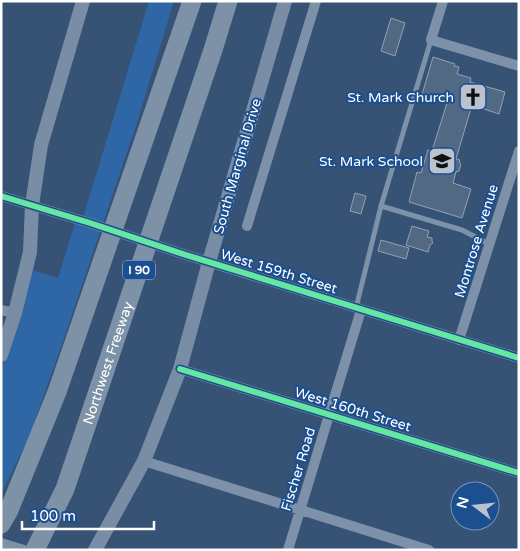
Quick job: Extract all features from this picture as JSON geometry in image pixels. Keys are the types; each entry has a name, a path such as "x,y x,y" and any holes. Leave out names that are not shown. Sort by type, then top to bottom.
{"highway":[{"path":"154,111 184,1"},
{"name":"I 90","path":"1,524 9,510 57,392 192,1"},
{"name":"Northwest Freeway","path":"35,550 65,489 228,1"},
{"path":"213,50 235,1"},
{"path":"1,512 57,392"},
{"path":"47,550 59,521 65,489"}],"main road":[{"path":"1,355 8,312 30,252 32,205 41,145 83,1"},
{"name":"South Marginal Drive","path":"95,550 144,461 180,369 285,1"}],"street":[{"path":"247,226 316,1"},
{"path":"443,1 431,40 519,66"},
{"name":"Montrose Avenue","path":"459,340 519,151"},
{"name":"West 159th Street","path":"1,196 519,358"},
{"name":"Fischer Road","path":"288,550 358,309"},
{"name":"West 160th Street","path":"180,369 519,473"},
{"path":"144,461 430,550"},
{"path":"1,543 24,550"}],"lane":[{"path":"358,309 381,206 431,40"},
{"path":"381,206 462,230 490,244"}],"shaded area":[{"path":"149,1 174,1 136,126 61,347 29,437 1,494 1,372 32,270 58,278 75,223 81,224"}],"building":[{"path":"391,18 405,23 395,56 381,51"},
{"path":"433,57 455,64 454,66 459,67 457,74 471,78 470,82 505,92 499,114 472,105 456,159 460,160 461,164 459,171 456,172 453,183 471,189 462,218 409,202 417,172 421,173 428,150 432,151 447,103 429,97 428,99 421,98"},
{"path":"355,193 366,196 361,214 350,211"},
{"path":"412,226 429,231 427,237 432,238 433,243 430,245 428,252 406,245"},
{"path":"381,240 409,248 406,259 378,251"}],"cycle path":[{"path":"1,196 519,358"},
{"path":"180,369 519,473"}],"place":[{"name":"St. Mark Church","path":"473,97"},
{"name":"St. Mark School","path":"442,161"}]}
